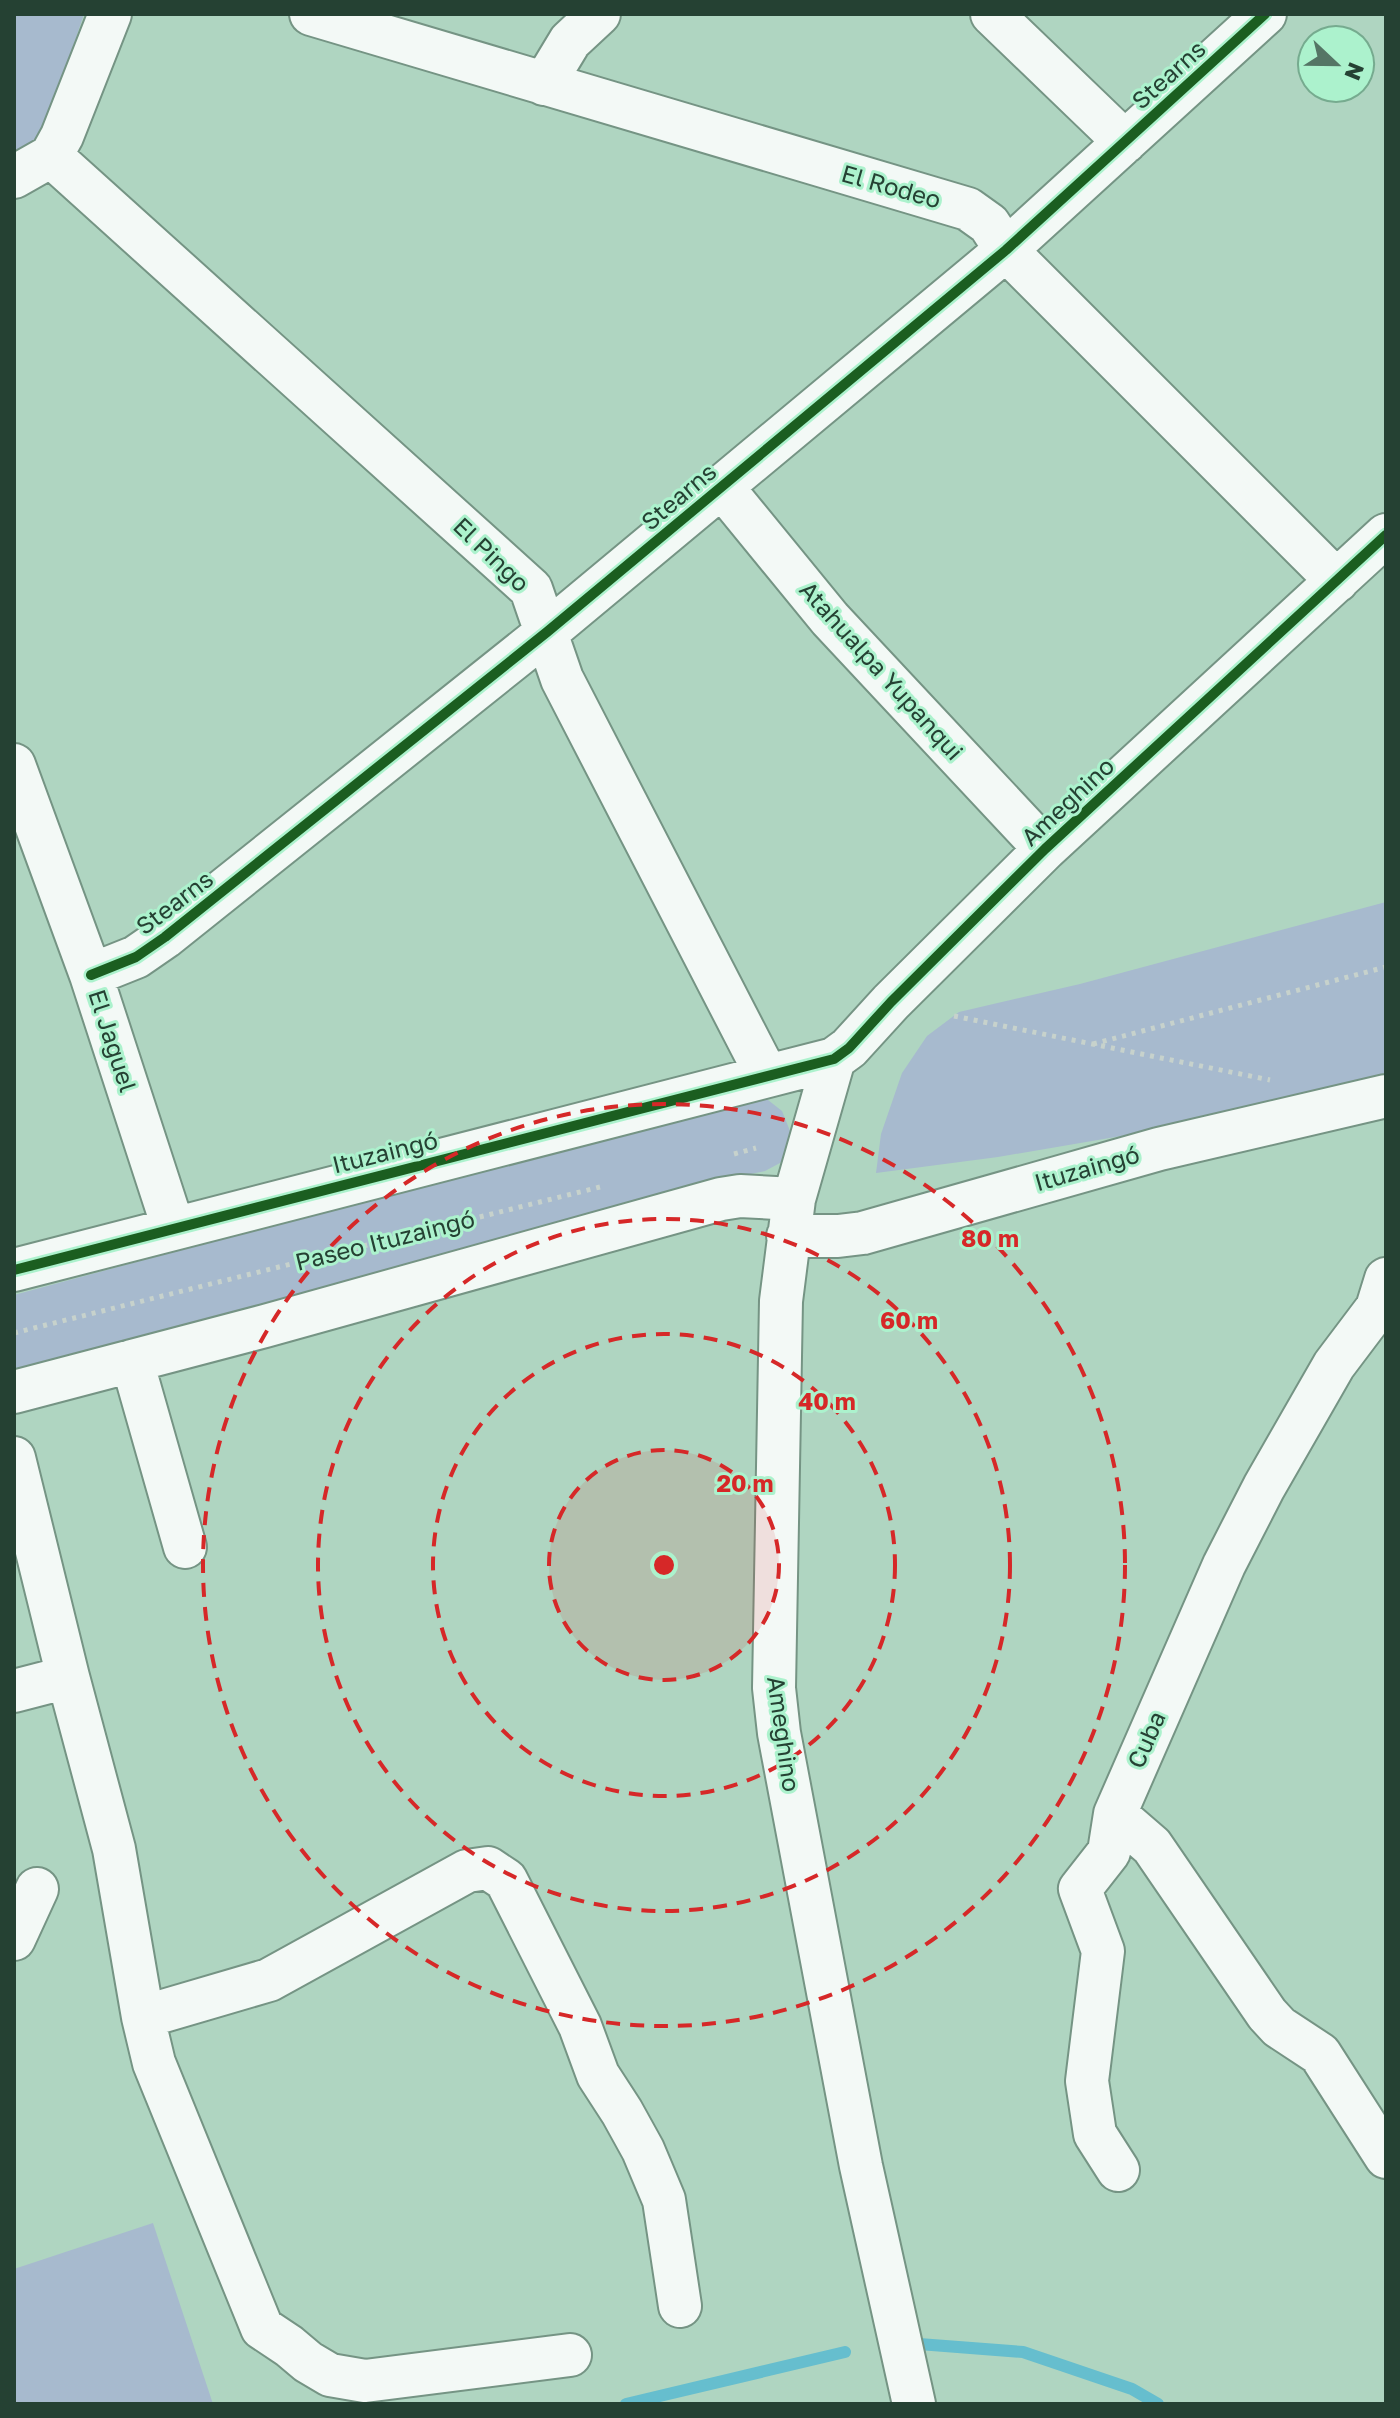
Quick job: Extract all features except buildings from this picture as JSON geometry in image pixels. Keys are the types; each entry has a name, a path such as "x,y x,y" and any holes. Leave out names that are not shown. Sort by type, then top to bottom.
{"street":[{"path":"14,177 51,156 62,136 110,14"},
{"name":"El Rodeo","path":"311,14 968,209 989,224 1006,250 1337,581"},
{"path":"544,84 570,41 599,14"},
{"path":"992,14 1125,142"},
{"name":"Stearns","path":"91,975 136,957 165,937 547,632 1006,250 1265,14"},
{"name":"El Pingo","path":"51,156 531,589 562,679 767,1076"},
{"name":"Atahualpa Yupanqui","path":"722,487 830,619 1045,849"},
{"name":"Ameghino","path":"767,1076 834,1059 849,1048 1045,849 1386,535"},
{"name":"El Jaguel","path":"14,765 91,975 173,1227"},
{"name":"Ameghino","path":"834,1059 791,1218 781,1301 774,1688 782,1749 861,2166 914,2404"},
{"name":"Ituzaingó","path":"14,1270 767,1076"},
{"name":"Ituzaingó","path":"14,1392 721,1199 740,1196 838,1236 863,1233 1159,1149 1386,1096"},
{"name":"Cuba","path":"1118,2170 1095,2134 1087,2081 1103,1951 1080,1889 1109,1852 1115,1814 1224,1565 1257,1500 1334,1365 1383,1302"},
{"path":"132,1361 185,1547"},
{"path":"14,1458 114,1849 154,2063 262,2328 330,2375 365,2381 570,2355"},
{"path":"14,1691 68,1677"},
{"path":"1115,1814 1152,1846 1267,2014 1279,2027 1320,2054 1386,2157"},
{"path":"143,2017 269,1980 467,1871 488,1868 506,1880 580,2026 598,2075 622,2112 659,2183 680,2306"},
{"path":"14,1939 37,1889"}],"path":[{"path":"1092,1044 1386,967"},
{"path":"954,1016 1272,1081"},
{"path":"726,1156 756,1148"}],"shaded area":[{"path":"14,14 84,14 50,115 37,141 14,159"},
{"path":"1386,902 1386,1073 1168,1128 998,1157 876,1173 881,1134 902,1073 927,1036 959,1012 1080,984"},
{"path":"748,1097 768,1100 782,1111 792,1136 788,1152 780,1163 765,1171 669,1191 14,1374 14,1295"},
{"path":"153,2223 213,2404 14,2404 14,2269"}],"waterway":[{"path":"919,2344 1023,2352 1132,2389 1158,2404"},
{"path":"626,2404 845,2352"}],"cycle path":[{"path":"91,975 136,957 165,937 547,632 1006,250 1265,14"},
{"path":"14,1270 834,1059 849,1048 1045,849 1386,535"}]}
